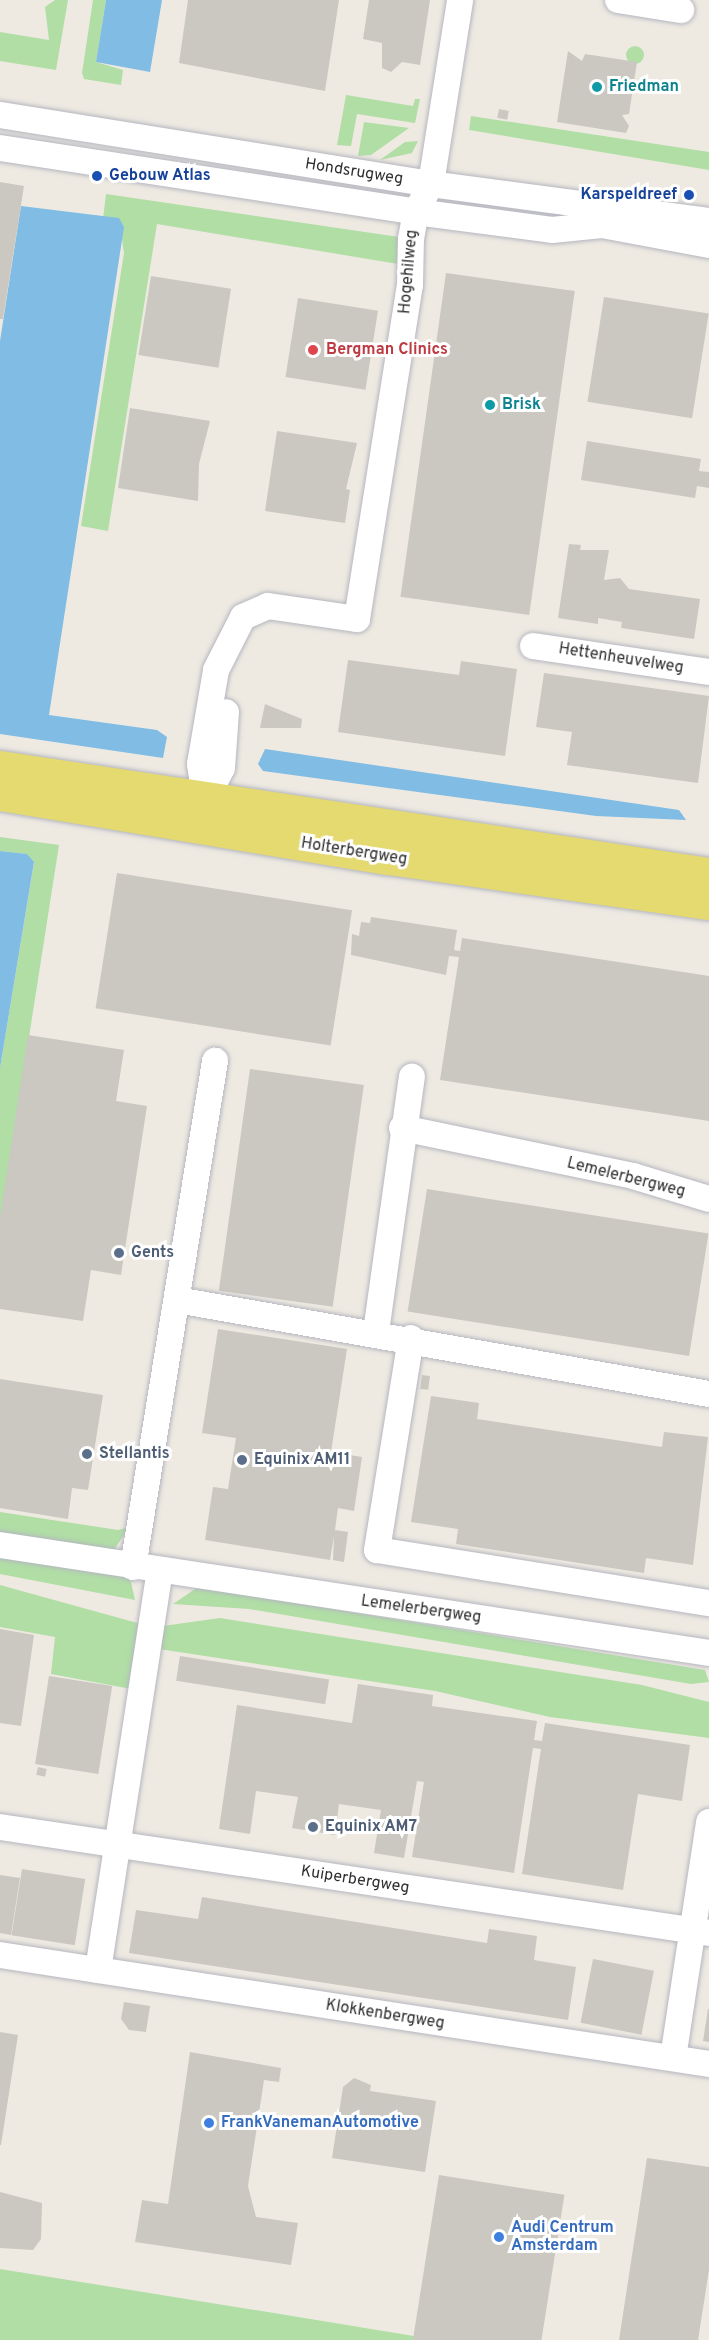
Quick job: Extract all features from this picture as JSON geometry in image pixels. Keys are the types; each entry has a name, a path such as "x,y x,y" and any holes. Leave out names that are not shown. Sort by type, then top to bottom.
{"main road":[{"name":"Holterbergweg","path":"0,767 202,811 709,903"},
{"name":"Holterbergweg","path":"0,794 202,811 709,874"}],"street":[{"name":"Hogehilweg","path":"202,811 200,764 216,670 243,617 268,606 357,619 410,285 411,239 416,212 430,184 460,0"},
{"path":"618,0 681,10"},
{"name":"Hondsrugweg","path":"0,115 430,184 709,221"},
{"name":"Hondsrugweg","path":"0,148 416,212 552,230 602,225 709,245"},
{"name":"Hettenheuvelweg","path":"533,646 709,672"},
{"path":"133,1567 215,1061"},
{"path":"376,1332 402,1128 412,1077"},
{"name":"Lemelerbergweg","path":"402,1128 633,1176 709,1199"},
{"path":"177,1300 411,1338 709,1394"},
{"path":"411,1338 376,1550 709,1603"},
{"name":"Lemelerbergweg","path":"0,1545 709,1653"},
{"path":"98,1970 160,1571"},
{"path":"673,2058 701,1932 709,1822"},
{"name":"Kuiperbergweg","path":"0,1827 701,1932"},
{"name":"Klokkenbergweg","path":"0,1954 709,2064"}],"green space":[{"path":"55,0 68,0 56,70 0,61 0,32 49,40 45,7"},
{"path":"93,0 106,0 96,62 123,70 121,85 84,79 82,73"},
{"path":"631,46 639,46 644,51 642,62 631,64 626,59 626,51"},
{"path":"346,95 413,106 415,99 420,99 415,123 357,114 351,146 337,145"},
{"path":"471,116 709,152 709,170 469,130"},
{"path":"364,122 409,128 371,155 358,156"},
{"path":"418,141 412,153 380,160 405,142"},
{"path":"106,194 399,237 404,265 157,224 108,531 81,526 124,253 119,219 103,219"},
{"path":"0,837 59,845 0,1223 0,1068 34,863 27,854 0,851"},
{"path":"0,1512 118,1530 129,1527 114,1550 0,1537"},
{"path":"0,1558 130,1578 135,1600 0,1574"},
{"path":"0,1585 141,1624 131,1689 51,1674 55,1637 0,1627"},
{"path":"198,1587 705,1670 709,1682 691,1684 249,1609 173,1604"},
{"path":"220,1618 642,1685 709,1702 709,1738 550,1717 435,1691 159,1649 163,1626"},
{"path":"0,2269 280,2314 438,2340 0,2340"}],"water":[{"path":"106,0 162,0 150,72 96,62"},
{"path":"21,206 119,218 124,227 49,715 157,730 167,737 163,758 0,734 0,341"},
{"path":"265,749 679,810 686,820 596,816 263,771 258,764"},
{"path":"0,851 27,854 34,862 0,1068"}],"building":[{"path":"188,0 339,0 325,91 179,63"},
{"path":"369,0 430,0 420,65 402,62 391,72 382,68 382,43 363,39"},
{"name":"Friedman","path":"568,51 582,61 585,54 637,62 629,114 622,115 629,126 626,133 557,122"},
{"path":"499,109 509,111 507,120 497,118"},
{"path":"0,182 24,186 3,319 0,319"},
{"name":"Brisk","path":"446,273 575,291 529,615 400,597"},
{"path":"151,276 231,289 218,368 138,355"},
{"path":"604,297 709,314 692,418 587,402"},
{"path":"298,298 378,311 365,390 285,377"},
{"path":"130,408 210,421 199,464 198,501 118,488"},
{"path":"277,431 357,443 346,489 350,490 345,523 265,511"},
{"path":"587,441 701,459 699,471 709,472 709,488 697,486 695,498 581,480"},
{"path":"569,544 581,545 580,550 609,550 604,580 620,578 629,589 700,599 694,639 621,628 622,622 598,618 598,624 558,618"},
{"path":"348,660 459,675 461,661 517,669 505,756 338,732"},
{"path":"544,673 709,696 698,783 567,765 572,732 536,727"},
{"path":"265,704 302,719 301,728 260,728"},
{"path":"117,873 352,910 331,1046 96,1008"},
{"path":"371,917 457,930 454,950 460,951 462,938 709,976 709,1121 440,1080 459,957 449,956 446,975 351,955 352,934 359,936 361,922 370,923"},
{"path":"28,1035 124,1050 116,1101 147,1106 121,1275 91,1270 83,1321 0,1309 0,1217"},
{"path":"250,1069 364,1085 333,1307 219,1291"},
{"path":"427,1189 708,1234 689,1356 408,1311"},
{"path":"218,1329 347,1349 331,1452 362,1457 354,1511 338,1508 335,1530 348,1532 344,1562 333,1560 334,1536 330,1560 205,1540 213,1487 228,1489 236,1438 202,1433"},
{"path":"422,1375 430,1376 428,1390 420,1389"},
{"path":"0,1379 103,1395 88,1490 72,1488 68,1519 0,1508"},
{"path":"431,1396 479,1403 477,1419 662,1447 664,1432 708,1437 693,1565 646,1558 644,1573 456,1544 458,1529 411,1522"},
{"path":"0,1629 34,1635 21,1726 0,1723"},
{"path":"180,1656 329,1680 325,1704 176,1681"},
{"path":"49,1676 112,1686 98,1774 35,1764"},
{"path":"358,1684 433,1695 432,1706 537,1721 534,1740 542,1741 545,1723 690,1745 682,1801 638,1794 623,1890 522,1874 541,1749 533,1748 514,1873 412,1857 424,1782 417,1781 404,1858 374,1853 381,1810 339,1804 335,1835 292,1828 298,1797 292,1796 256,1791 250,1834 219,1829 237,1705 352,1723"},
{"path":"38,1767 47,1769 45,1777 36,1775"},
{"path":"22,1869 85,1879 75,1945 12,1935"},
{"path":"0,1875 20,1878 11,1935 0,1933"},
{"path":"202,1897 487,1943 489,1929 537,1936 534,1960 576,1967 568,2020 129,1953 136,1910 198,1919"},
{"path":"593,1959 654,1971 641,2035 581,2023"},
{"path":"124,2002 150,2006 146,2032 129,2030 121,2019"},
{"path":"709,2009 709,2042 703,2041"},
{"path":"0,2032 18,2035 1,2145 0,2145"},
{"path":"190,2052 281,2068 279,2082 264,2080 248,2186 256,2217 298,2223 291,2265 135,2242 142,2200 168,2204"},
{"path":"354,2078 371,2085 370,2091 436,2101 425,2172 332,2158 343,2087"},
{"path":"647,2158 709,2167 709,2270 698,2340 619,2340"},
{"path":"439,2175 564,2195 541,2340 413,2340"},
{"path":"0,2192 42,2203 41,2239 33,2250 0,2248"}],"place":[{"name":"Friedman","path":"597,87"},
{"name":"Gebouw Atlas","path":"97,176"},
{"name":"Karspeldreef","path":"689,195"},
{"name":"Bergman Clinics","path":"313,350"},
{"name":"Brisk","path":"490,405"},
{"name":"Gents","path":"119,1253"},
{"name":"Stellantis","path":"87,1454"},
{"name":"Equinix AM11","path":"242,1460"},
{"name":"Equinix AM7","path":"313,1827"},
{"name":"FrankVanemanAutomotive","path":"209,2123"},
{"name":"Audi Centrum Amsterdam","path":"499,2237"}]}
